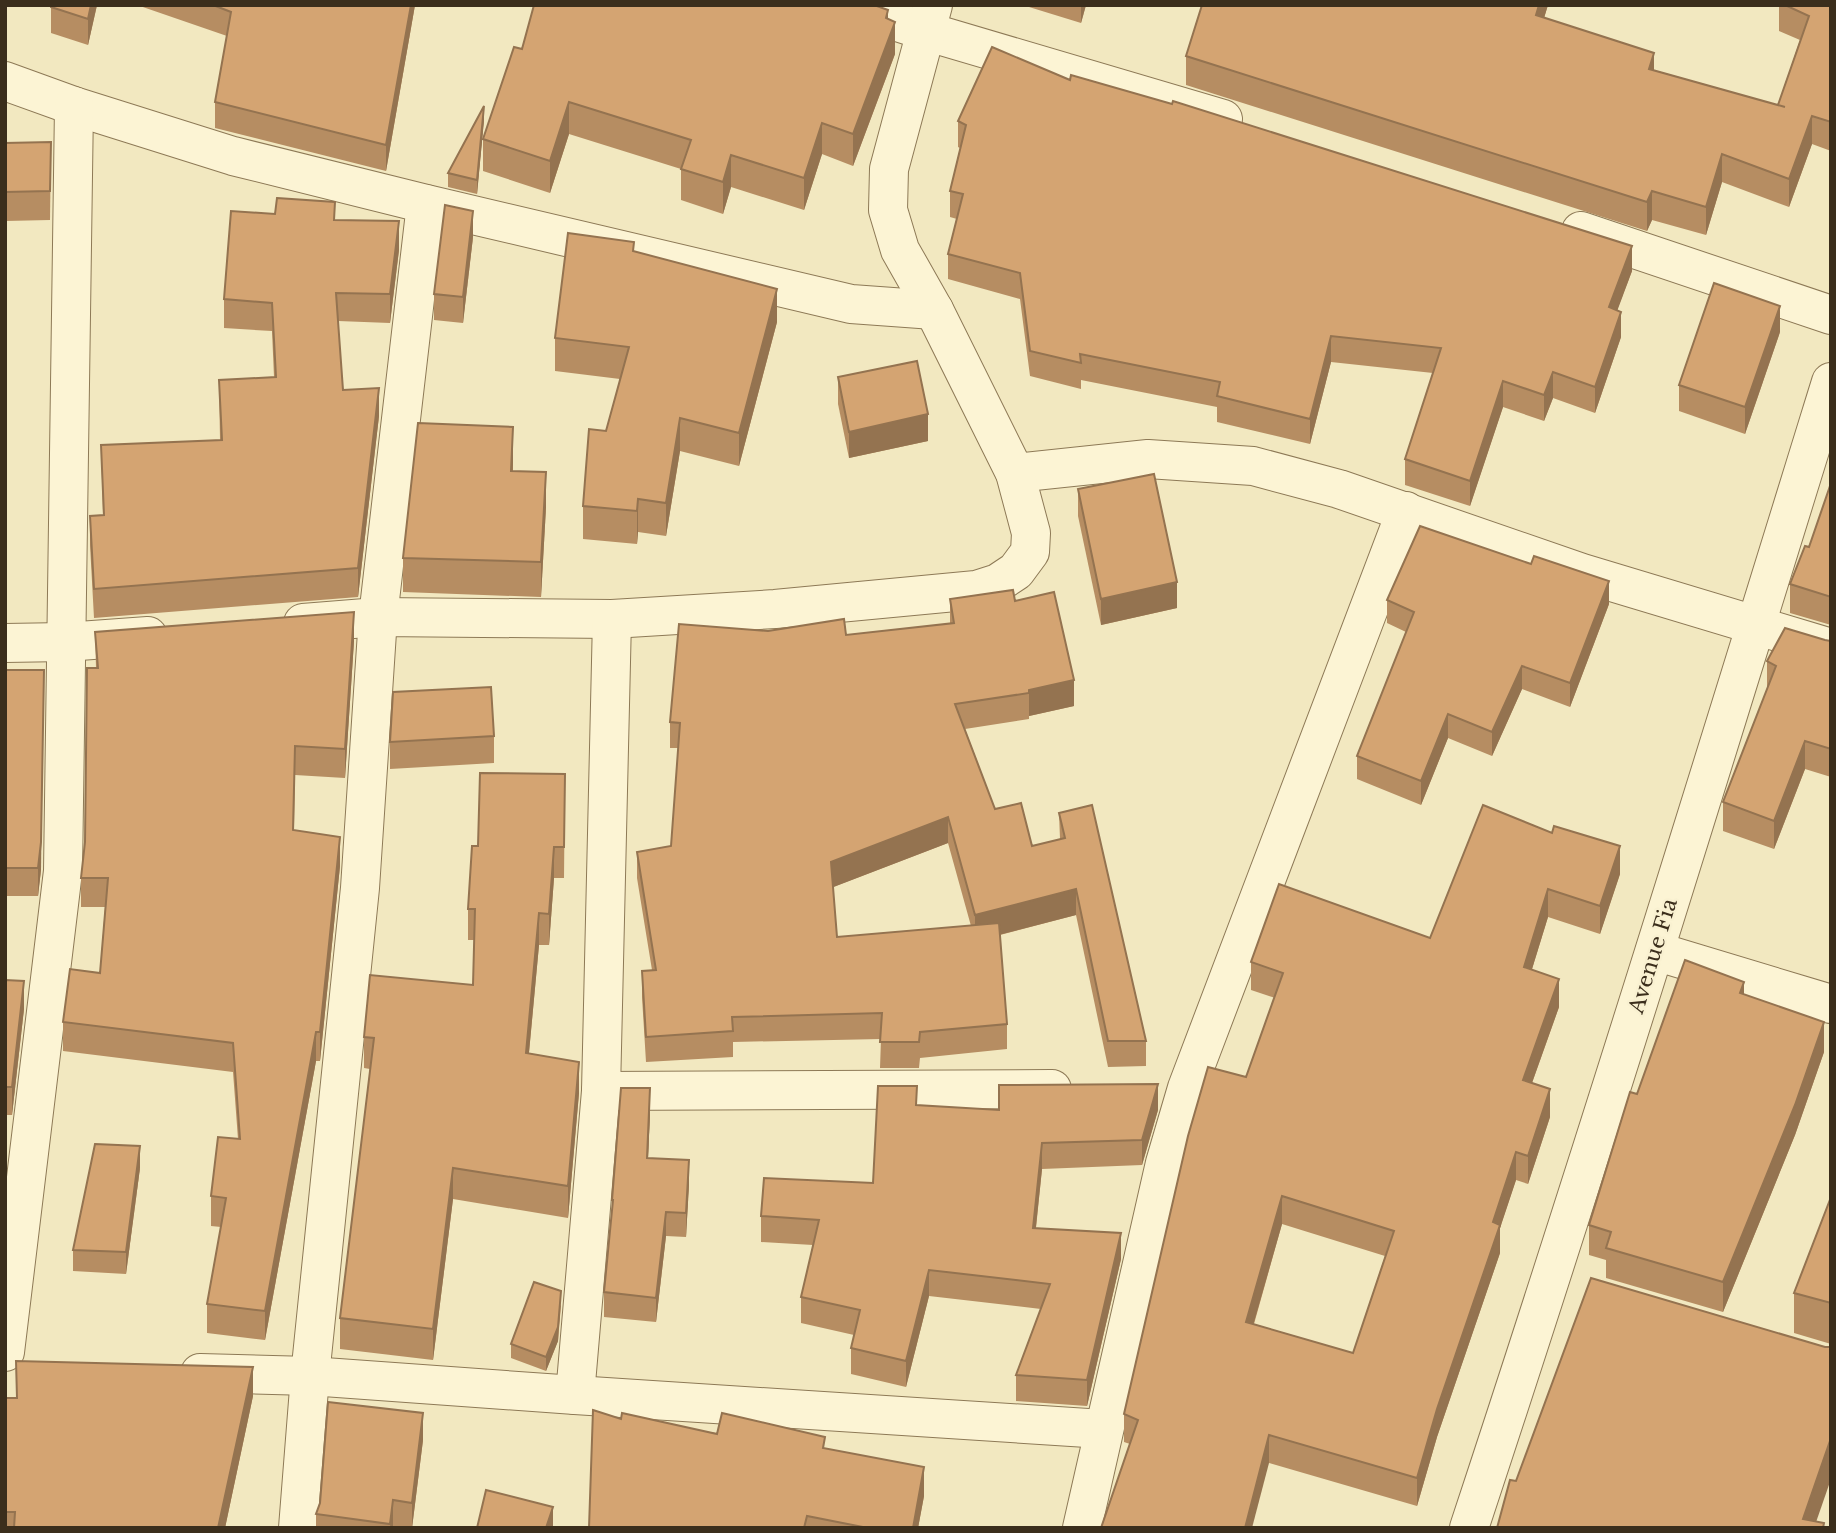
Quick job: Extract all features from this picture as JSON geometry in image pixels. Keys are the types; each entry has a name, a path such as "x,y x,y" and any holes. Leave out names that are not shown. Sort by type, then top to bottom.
{"street":[{"path":"845,5 929,18 1257,130"},
{"path":"269,626 378,617 612,619 775,609 976,590 998,583 1016,571 1030,552 1031,533 1015,473 934,310 900,250 888,210 888,169 929,18"},
{"path":"5,81 233,156 426,204 851,304 934,310"},
{"path":"14,1363 63,872 75,106"},
{"path":"298,1528 310,1376 360,888 378,617 426,204"},
{"path":"1544,219 1831,315"},
{"name":"Avenue Fia","path":"1469,1528 1563,1288 1655,951 1831,382"},
{"path":"1015,473 1148,459 1253,466 1339,489 1582,573 1831,648"},
{"path":"1082,1528 1165,1163 1187,1088 1406,511"},
{"path":"575,1395 601,1091 612,619"},
{"path":"5,643 65,642 188,632"},
{"path":"1655,951 1831,1004"},
{"path":"1146,1088 1187,1088"},
{"path":"601,1091 1091,1089"},
{"path":"171,1372 310,1376 1103,1429"}],"building":[{"path":"51,5 91,5 88,19"},
{"path":"213,5 411,5 386,145 215,102 231,12"},
{"path":"534,5 874,5 888,10 886,18 895,22 853,134 822,123 804,178 731,155 723,182 681,169 691,140 569,102 550,161 483,139 514,47 522,49"},
{"path":"1202,5 1539,5 1536,15 1654,53 1649,69 1785,107 1778,105 1809,16 1785,5 1831,5 1831,122 1812,116 1789,179 1722,154 1706,207 1652,191 1647,202 1186,56"},
{"path":"992,47 1070,80 1071,75 1172,104 1173,101 1632,246 1609,307 1621,312 1595,387 1553,372 1544,395 1503,381 1470,481 1405,459 1441,348 1331,336 1310,419 1217,396 1220,382 1080,354 1081,363 1030,351 1020,273 948,254 963,194 950,191 966,125 958,121"},
{"path":"484,106 477,180 448,173"},
{"path":"51,142 50,191 5,192 5,143"},
{"path":"277,198 335,202 334,220 399,221 390,294 336,293 343,390 379,388 358,568 94,589 90,516 104,515 101,445 222,440 219,380 276,377 272,303 224,299 231,211 275,214"},
{"path":"445,205 473,211 463,297 434,294"},
{"path":"568,233 634,242 633,251 777,289 739,433 680,418 666,503 638,499 637,511 583,506 589,429 606,431 629,347 555,338"},
{"path":"1714,283 1780,306 1745,407 1679,385"},
{"path":"917,361 928,414 849,432 838,377"},
{"path":"418,423 513,427 511,471 546,472 541,562 403,558"},
{"path":"1154,474 1177,582 1101,599 1078,489"},
{"path":"1831,483 1831,597 1790,584 1805,546 1809,547"},
{"path":"1420,526 1531,564 1534,556 1609,581 1570,683 1522,666 1492,732 1448,714 1421,781 1357,756 1414,612 1387,600"},
{"path":"1013,590 1015,601 1054,592 1074,680 1029,690 1029,693 955,704 995,809 1021,803 1032,846 1065,838 1059,813 1092,805 1146,1041 1108,1041 1076,889 975,915 948,817 831,862 837,937 999,923 1007,1024 920,1032 919,1042 880,1042 882,1013 732,1017 733,1031 646,1037 642,971 656,970 637,852 671,846 680,723 670,722 679,624 768,631 844,619 846,635 954,623 950,599"},
{"path":"354,612 345,749 295,746 293,830 340,837 320,1032 316,1032 265,1311 207,1304 226,1198 211,1196 218,1137 240,1139 233,1043 63,1022 70,969 100,973 108,878 81,878 85,842 87,668 98,668 95,632"},
{"path":"1785,628 1831,641 1831,749 1805,741 1774,821 1723,802 1776,666 1767,661"},
{"path":"5,670 44,670 41,842 38,868 5,868"},
{"path":"491,687 494,736 390,742 393,692"},
{"path":"480,773 565,774 564,847 554,847 549,914 539,913 526,1053 579,1062 568,1186 453,1168 433,1329 340,1318 374,1038 364,1037 370,975 473,985 475,909 468,909 472,846 478,846"},
{"path":"1483,805 1552,833 1554,826 1620,846 1600,906 1548,889 1524,967 1559,979 1523,1080 1550,1089 1528,1156 1516,1152 1493,1222 1500,1225 1437,1409 1417,1478 1269,1435 1245,1528 1101,1528 1138,1420 1124,1414 1188,1136 1208,1067 1246,1077 1283,973 1251,962 1279,884 1430,938","holes":["1282,1196 1394,1231 1353,1353 1246,1322"]},
{"path":"1685,960 1744,982 1740,993 1824,1022 1795,1105 1723,1282 1606,1248 1611,1232 1589,1225 1630,1092 1637,1094"},
{"path":"5,980 24,981 12,1087 5,1087"},
{"path":"1158,1084 1142,1140 1042,1143 1033,1228 1121,1233 1087,1380 1016,1375 1050,1284 929,1270 906,1361 851,1348 860,1310 801,1297 819,1220 761,1216 764,1178 873,1183 878,1086 917,1086 916,1105 999,1110 999,1085"},
{"path":"621,1088 650,1088 647,1158 689,1160 686,1213 666,1212 656,1298 604,1292"},
{"path":"95,1144 140,1146 126,1252 73,1250"},
{"path":"1831,1197 1831,1303 1794,1293"},
{"path":"1591,1278 1831,1347 1831,1438 1803,1519 1824,1523 1823,1528 1497,1528 1510,1480 1516,1481"},
{"path":"534,1282 561,1291 558,1327 546,1357 511,1344"},
{"path":"16,1361 253,1367 218,1528 14,1528 15,1512 5,1512 5,1398 17,1398"},
{"path":"328,1402 423,1413 412,1503 393,1500 390,1524 316,1514 320,1503"},
{"path":"593,1410 621,1419 622,1413 717,1434 722,1413 825,1437 823,1448 924,1467 913,1528 868,1528 807,1516 804,1528 589,1528"},
{"path":"486,1490 553,1507 546,1528 477,1528"}]}
